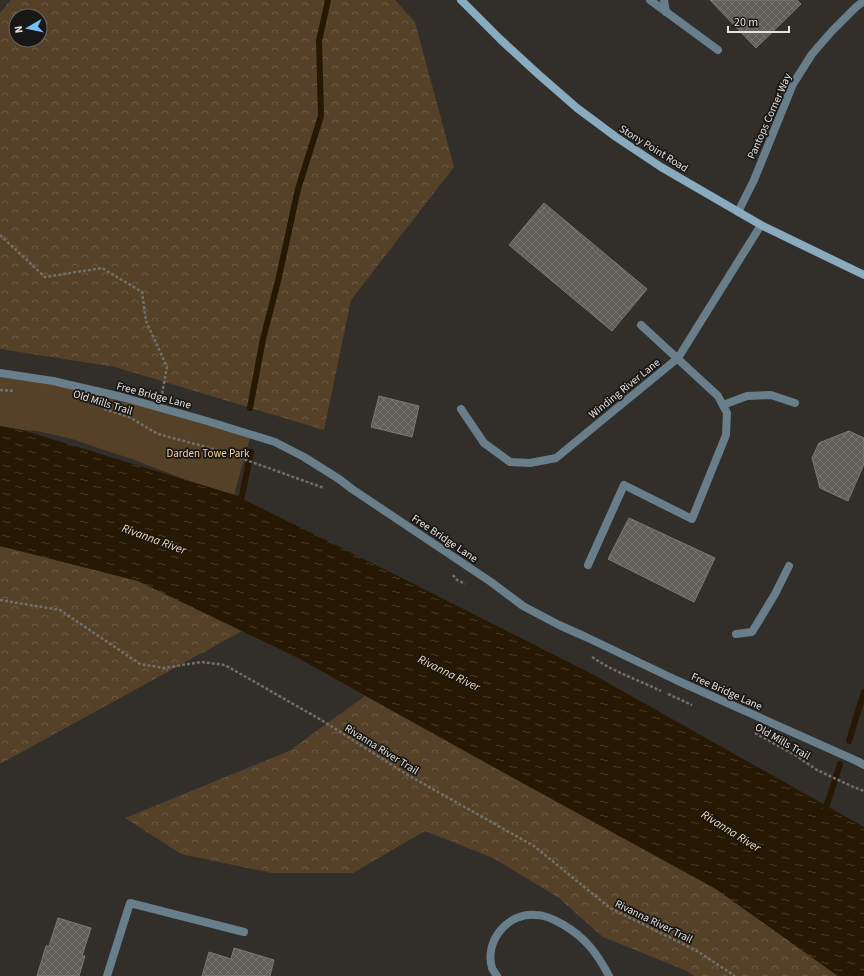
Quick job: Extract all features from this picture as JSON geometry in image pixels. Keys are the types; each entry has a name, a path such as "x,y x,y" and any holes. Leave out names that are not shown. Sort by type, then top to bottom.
{"main road":[{"name":"Stony Point Road","path":"461,0 538,74 577,108 616,137 661,167 761,225 864,275"}],"street":[{"path":"650,0 718,50"},
{"path":"664,0 666,12"},
{"name":"Pantops Corner Way","path":"738,212 754,180 793,84 812,54 856,7 864,1"},
{"name":"Winding River Lane","path":"460,409 484,443 510,462 530,463 556,458 678,358 761,225"},
{"path":"588,565 624,485 692,519 726,435 727,413 718,396 641,325"},
{"name":"Free Bridge Lane","path":"0,373 53,381 122,396 275,442 304,457 339,479 491,582 523,606 559,625 676,680 861,764"},
{"path":"723,405 747,396 771,395 795,403"},
{"path":"736,634 752,632 789,566"},
{"path":"107,976 130,903 244,932"},
{"path":"497,976 492,968 491,954 494,940 501,928 510,921 522,916 536,915 554,920 573,930 590,946 601,961 609,976"}],"path":[{"path":"0,235 45,276 102,268 142,292 146,321 167,367 160,407"},
{"path":"0,390 18,392"},
{"name":"Old Mills Trail","path":"103,409 129,417 158,434 221,451 266,467"},
{"name":"Rivanna River Trail","path":"0,600 60,610 140,664 164,668 200,662 225,665 323,720 406,774 534,846 610,908 697,951 735,976"},
{"name":"Old Mills Trail","path":"755,733 795,755 816,770 864,791"}],"green space":[{"path":"11,0 395,0 415,22 454,167 351,300 324,430 115,367 0,349 0,13"},
{"name":"Darden Towe Park","path":"0,374 103,392 251,434 234,495 197,484 129,458 72,439 37,431 0,429"},
{"path":"0,546 138,581 242,631 0,764"},
{"path":"365,696 716,889 838,976 694,976 687,971 603,937 559,898 493,858 425,831 353,873 272,873 181,854 125,818 289,751"}],"water":[{"name":"Rivanna River","path":"0,426 22,430 235,495 594,675 864,827 864,976 838,976 716,889 298,658 138,581 0,546"}],"building":[{"path":"710,0 797,0 801,4 756,48"},
{"path":"544,203 647,289 612,331 509,245"},
{"path":"379,396 419,406 412,437 371,427"},
{"path":"849,431 864,438 864,464 848,501 820,488 812,458 819,443"},
{"path":"629,518 715,558 694,602 608,559"},
{"path":"58,918 91,928 82,956 85,956 79,976 37,976 46,946 49,946"},
{"path":"234,948 274,960 270,976 202,976 209,952 231,959"}],"waterway":[{"path":"250,408 263,339 278,281 298,189 321,116 319,41 328,0"},
{"path":"240,505 251,452"},
{"path":"849,741 864,692"},
{"path":"824,814 840,764"}]}
